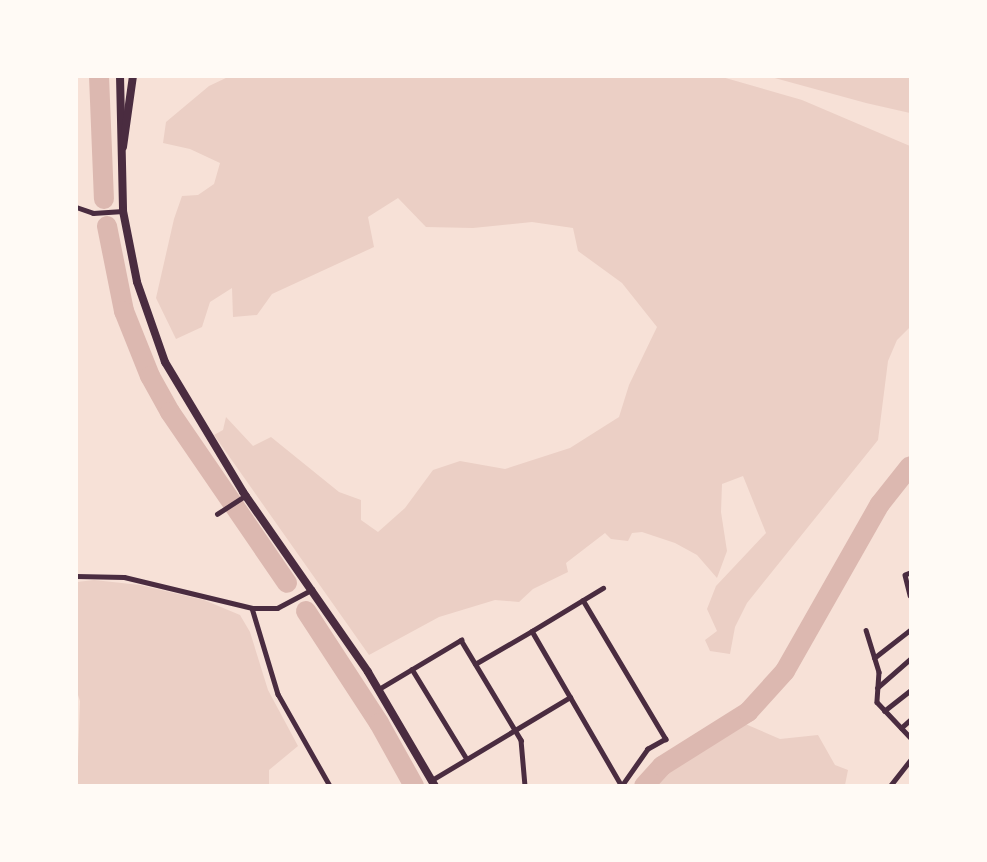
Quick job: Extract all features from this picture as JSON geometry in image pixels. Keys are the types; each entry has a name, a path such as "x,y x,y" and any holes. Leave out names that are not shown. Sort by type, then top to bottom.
{"highway":[{"path":"120,76 123,211 137,282 165,362 246,495 379,689 433,783"},
{"path":"123,147 133,76"}],"street":[{"path":"76,207 93,213 123,211"},
{"path":"217,514 246,495"},
{"path":"910,573 905,575 910,595"},
{"path":"76,576 124,577 252,608 277,608 312,589"},
{"path":"476,664 603,588"},
{"path":"532,631 622,786 648,749 666,739 584,600"},
{"path":"252,608 278,694 330,786"},
{"path":"866,630 879,672 877,702 910,737"},
{"path":"874,658 910,630"},
{"path":"379,689 460,640 521,740 525,786"},
{"path":"877,688 910,659"},
{"path":"412,669 467,759"},
{"path":"884,711 910,691"},
{"path":"433,783 467,759 570,697"},
{"path":"901,728 910,720"},
{"path":"890,786 910,760"}],"shaded area":[{"path":"228,77 722,77 802,100 910,146 910,327 897,340 888,361 878,440 747,603 735,627 730,654 710,651 705,640 717,631 707,609 716,586 766,533 743,476 722,484 721,512 727,551 717,578 697,555 675,543 642,532 632,533 628,541 611,539 605,533 566,563 568,572 533,589 519,602 495,600 439,617 369,655 214,435 223,430 226,417 253,446 271,437 339,492 361,500 361,520 378,532 405,508 433,470 460,461 505,469 570,448 619,417 629,385 657,327 622,283 578,251 573,228 532,222 473,228 426,227 398,198 368,217 374,247 272,294 257,315 233,317 232,288 210,302 202,327 176,339 156,298 174,219 182,196 198,195 214,184 220,163 190,149 163,143 166,122 209,86"},
{"path":"771,77 910,77 910,113 866,103"},
{"path":"94,580 140,585 204,600 240,615 250,632 268,690 298,746 269,770 269,785 77,785 80,701 76,689 77,582"},
{"path":"743,723 780,739 818,735 835,765 848,770 845,785 648,785 675,760"}],"waterway":[{"path":"99,76 104,199"},
{"path":"107,226 124,311 150,376 170,412 287,583"},
{"path":"644,786 662,766 748,712 785,671 880,504 910,466"},
{"path":"306,611 379,723 414,786"}]}
